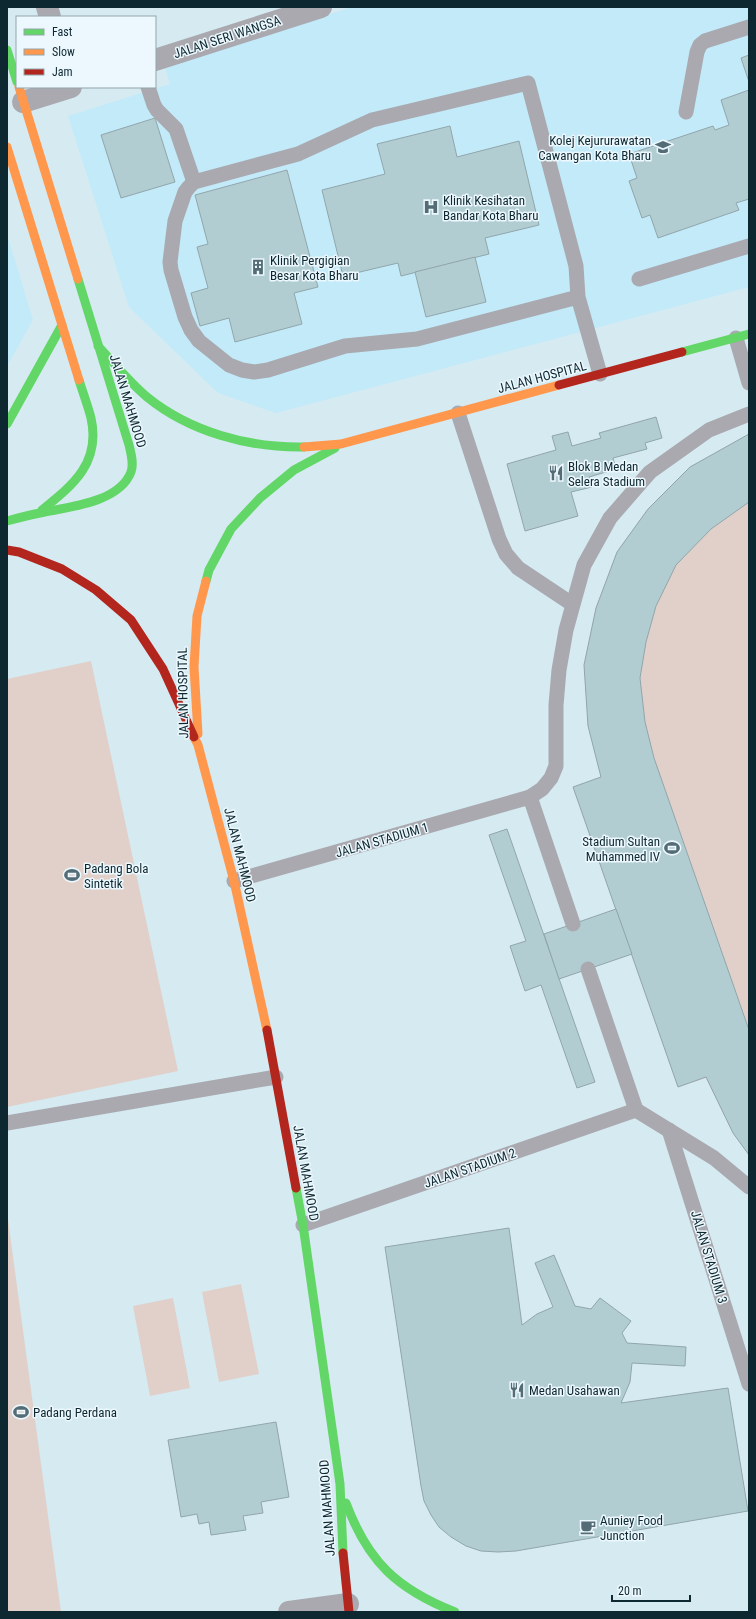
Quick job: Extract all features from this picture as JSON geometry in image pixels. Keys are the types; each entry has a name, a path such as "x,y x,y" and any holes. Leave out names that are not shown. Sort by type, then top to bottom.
{"main road":[{"name":"JALAN MAHMOOD","path":"7,50 16,78"},
{"name":"JALAN MAHMOOD","path":"20,90 129,445 132,460 131,472 123,486 110,494 95,501 40,512"},
{"path":"7,147 13,185 62,325 91,420 94,441 90,461 81,476 40,512 7,521"},
{"path":"7,424 62,325"},
{"name":"JALAN HOSPITAL","path":"98,346 146,397 182,421 218,435 262,444 298,447 341,444 742,336"},
{"name":"JALAN HOSPITAL","path":"198,745 194,667 197,616 209,570 231,530 260,498 294,470 341,444"},
{"name":"JALAN HOSPITAL","path":"7,550 19,552 62,570 96,590 130,620 163,669 198,745"},
{"name":"JALAN MAHMOOD","path":"198,745 234,881 262,999 303,1225 340,1484 342,1544 348,1608"},
{"path":"340,1484 350,1518 365,1546 384,1571 408,1590 435,1605 455,1612"}],"street":[{"name":"JALAN SERI WANGSA","path":"156,60 321,7"},
{"path":"20,90 54,88"},
{"path":"289,1612 348,1608"}],"lane":[{"path":"686,112 697,52 700,45 705,41 749,27"},
{"path":"578,297 417,339 345,346 268,370 254,372 242,370 229,365 199,342 185,317 170,262 175,220 185,192 188,186 194,182 298,154 372,120 528,83 576,266 578,297 600,374"},
{"path":"148,88 154,105 176,128 194,182"},
{"path":"639,279 749,246"},
{"path":"742,336 749,383"},
{"path":"458,413 498,539 506,554 518,568 572,604"},
{"path":"573,924 530,798 542,789 551,778 556,766 556,705 559,670 572,604 584,565 610,518 650,472 709,430 749,414"},
{"name":"JALAN STADIUM 1","path":"234,881 530,798"},
{"path":"588,969 636,1110 714,1158 749,1187"},
{"path":"7,1124 276,1077"},
{"name":"JALAN STADIUM 2","path":"303,1225 636,1110"},
{"name":"JALAN STADIUM 3","path":"670,1130 749,1384"}],"shaded area":[{"path":"352,7 749,7 749,287 276,413 218,393 129,307 68,116 170,84 165,68"},
{"path":"7,234 33,320 7,366"},
{"name":"Stadium Sultan Muhammed IV","path":"749,434 749,1155 733,1133 706,1078 678,1087 573,787 601,777 584,665 596,608 617,552 648,509 690,467"},
{"name":"Padang Bola Sintetik","path":"91,661 178,1071 7,1107 7,679"},
{"name":"Padang Perdana","path":"7,1212 61,1612 7,1612"},
{"path":"241,1284 259,1374 219,1382 202,1292"},
{"path":"173,1298 190,1388 150,1396 133,1306"}],"building":[{"path":"749,55 749,82 741,58"},
{"path":"749,90 749,199 736,203 739,210 658,238 650,215 642,218 629,181 637,178 629,154 713,126 715,130 729,125 721,100"},
{"path":"155,118 175,182 121,198 101,135"},
{"name":"Klinik Kesihatan Bandar Kota Bharu","path":"450,126 457,157 519,141 539,225 485,238 489,254 401,276 398,263 343,276 322,190 385,174 377,144"},
{"name":"Klinik Pergigian Besar Kota Bharu","path":"287,170 318,287 294,293 302,324 235,342 229,318 200,326 191,293 208,288 197,247 208,244 195,195"},
{"path":"475,257 486,302 426,317 415,272"},
{"name":"Blok B Medan Selera Stadium","path":"656,417 662,438 645,443 647,449 613,458 616,469 589,477 592,487 571,492 578,516 525,531 507,464 556,450 552,436 568,432 572,446 601,438 599,433"},
{"path":"749,434 749,502 711,529 676,565 656,606 646,642 640,678 645,722 654,758 749,1030 749,1155 733,1133 706,1077 678,1087 573,787 601,777 588,726 584,665 596,608 617,552 648,509 690,467"},
{"path":"507,829 595,1082 577,1088 541,985 525,991 510,946 526,941 489,835"},
{"path":"616,909 632,954 559,979 544,934"},
{"name":"Medan Usahawan","path":"509,1228 522,1325 537,1314 553,1307 535,1263 554,1255 575,1306 591,1309 600,1298 631,1321 622,1333 627,1343 686,1347 685,1366 632,1363 630,1382 621,1403 728,1388 748,1511 516,1551 498,1552 481,1551 466,1546 451,1537 439,1527 424,1501 421,1486 385,1247"},
{"path":"276,1422 289,1497 261,1502 263,1513 243,1516 246,1530 211,1535 209,1522 199,1524 197,1514 181,1517 168,1440"}],"traffic: fast":[{"path":"7,50 16,79"},
{"path":"7,521 92,502 116,491 125,482 132,469 129,445 78,279"},
{"path":"7,424 62,325"},
{"path":"682,352 749,334"},
{"path":"98,346 140,391 182,420 221,436 241,441 262,445 304,447"},
{"path":"42,510 74,482 82,472 92,448 93,434 91,418 79,380"},
{"path":"206,581 209,570 231,529 260,498 294,470 335,448"},
{"path":"296,1188 303,1225 340,1484 343,1553"},
{"path":"346,1503 364,1542 387,1571 417,1594 455,1612"}],"traffic: slow":[{"path":"19,88 78,279"},
{"path":"7,147 79,380"},
{"path":"304,447 341,444 559,385"},
{"path":"198,734 194,667 197,616 206,581"},
{"path":"194,737 198,745 234,881 267,1030"}],"traffic: jam":[{"path":"559,385 682,352"},
{"path":"7,550 19,552 62,569 96,590 131,620 163,669 194,737"},
{"path":"267,1030 296,1188"},
{"path":"343,1553 349,1612"}],"place":[{"name":"Kolej Kejururawatan Cawangan Kota Bharu","path":"663,147"},
{"name":"Klinik Kesihatan Bandar Kota Bharu","path":"431,207"},
{"name":"Klinik Pergigian Besar Kota Bharu","path":"258,267"},
{"name":"Blok B Medan Selera Stadium","path":"556,473"},
{"name":"Stadium Sultan Muhammed IV","path":"672,848"},
{"name":"Padang Bola Sintetik","path":"72,875"},
{"name":"Medan Usahawan","path":"517,1390"},
{"name":"Padang Perdana","path":"21,1412"},
{"name":"Auniey Food Junction","path":"588,1527"}]}
